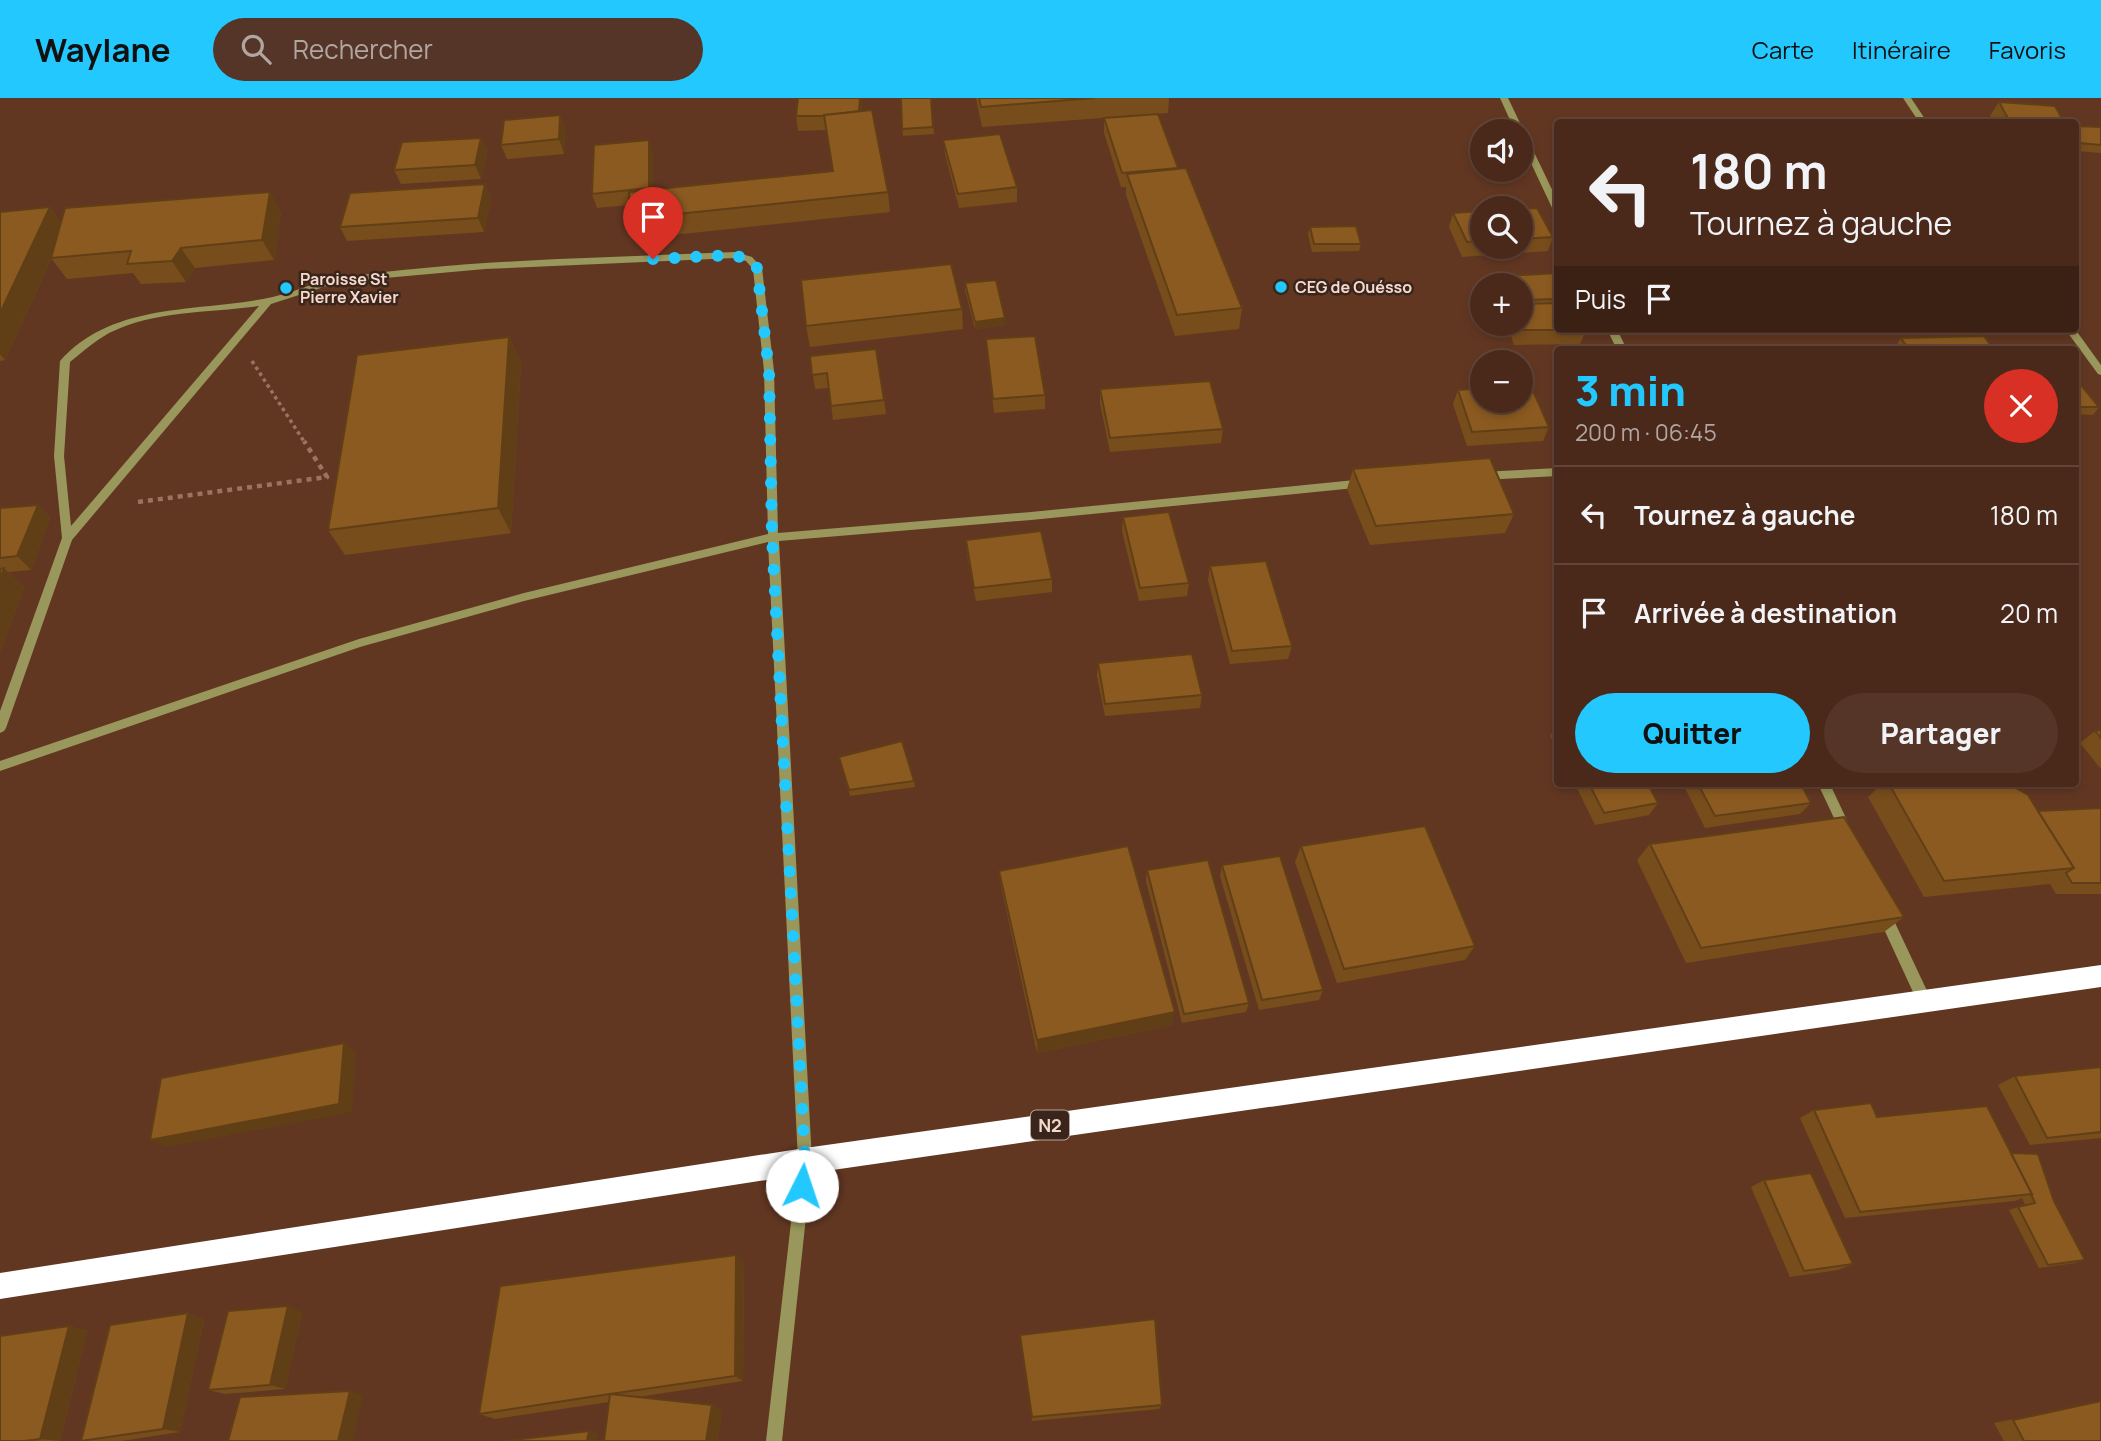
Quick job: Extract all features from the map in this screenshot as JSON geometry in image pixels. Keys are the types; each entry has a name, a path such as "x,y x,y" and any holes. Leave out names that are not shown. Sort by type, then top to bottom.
{"highway":[{"name":"N2","path":"0,1286 805,1161 2101,976"}],"street":[{"path":"1504,98 1514,119"},
{"path":"1907,98 1921,119"},
{"path":"1533,160 1554,204"},
{"path":"66,538 59,456 65,361 87,343 114,327 174,314 267,302 315,285 337,281 463,269 734,255 749,260 757,268 769,371 772,537 805,1161 774,1441"},
{"path":"0,728 66,538 267,302"},
{"path":"2073,333 2101,372"},
{"path":"1463,477 1554,472"},
{"path":"0,766 359,643 524,597 772,537 1031,516 1382,481"},
{"path":"1825,787 1853,847"},
{"path":"1877,898 1924,1000"}],"path":[{"path":"92,509 327,477 237,337"}],"building":[{"path":"798,98 860,98 859,111 824,116 796,116"},
{"path":"901,98 931,98 933,127 902,129"},
{"path":"979,98 1094,98 981,107"},
{"path":"1999,102 2055,106 2062,119 2008,119"},
{"path":"872,110 888,192 629,219 629,192 833,171 824,115"},
{"path":"1158,114 1178,168 1122,173 1104,118"},
{"path":"560,115 559,139 501,145 504,120"},
{"path":"2079,126 2101,127 2101,145 2079,143"},
{"path":"1000,134 1017,187 958,194 943,140"},
{"path":"481,138 475,165 394,170 402,142"},
{"path":"649,140 649,188 592,194 594,145"},
{"path":"1186,168 1242,308 1177,315 1127,174"},
{"path":"485,184 478,218 340,227 350,193"},
{"path":"270,192 262,240 181,248 172,261 127,264 131,251 51,258 65,208"},
{"path":"50,207 0,313 0,212"},
{"path":"1533,208 1537,208 1553,237 1533,238"},
{"path":"1470,212 1470,242 1467,242 1453,213"},
{"path":"1356,226 1361,244 1314,244 1310,227"},
{"path":"951,264 962,309 806,326 801,280"},
{"path":"1554,273 1554,299 1533,300 1533,274"},
{"path":"996,280 1005,318 975,322 965,283"},
{"path":"1554,303 1554,330 1533,330 1533,304"},
{"path":"1035,336 1045,395 993,399 986,339"},
{"path":"1984,336 1991,346 1906,346 1901,338"},
{"path":"509,337 498,508 328,530 357,355"},
{"path":"876,349 884,400 831,406 827,373 812,375 810,356"},
{"path":"1210,381 1223,429 1110,438 1100,389"},
{"path":"2081,385 2099,407 2079,407"},
{"path":"1470,389 1470,413 1533,413 1533,391 1549,427 1472,432 1458,390"},
{"path":"1490,458 1514,514 1376,526 1353,469"},
{"path":"38,505 17,556 0,558 0,508"},
{"path":"1169,512 1189,583 1140,588 1123,517"},
{"path":"1041,531 1052,579 974,588 966,540"},
{"path":"1266,561 1292,646 1232,651 1210,566"},
{"path":"1192,654 1202,695 1105,704 1098,663"},
{"path":"902,741 914,781 849,790 839,757"},
{"path":"1591,787 1650,787 1658,803 1604,813"},
{"path":"1700,787 1803,787 1811,803 1715,816"},
{"path":"1891,787 2014,787 2028,795 2074,868 1944,881"},
{"path":"2101,808 2101,883 2072,883 2066,873 2074,868 2038,811"},
{"path":"1844,817 1904,917 1701,948 1650,844"},
{"path":"1425,826 1475,946 1344,969 1301,846"},
{"path":"1128,846 1175,1012 1037,1040 999,871"},
{"path":"1280,856 1323,990 1262,1000 1222,865"},
{"path":"1208,860 1249,1003 1184,1014 1147,870"},
{"path":"344,1043 339,1104 150,1140 161,1078"},
{"path":"2101,1067 2101,1132 2047,1138 2015,1076"},
{"path":"1871,1103 1877,1117 1987,1106 2032,1194 1860,1212 1814,1110"},
{"path":"2011,1153 2038,1154 2054,1201 2085,1260 2048,1265 2018,1207 2035,1203"},
{"path":"1811,1173 1853,1264 1804,1271 1764,1180"},
{"path":"736,1255 735,1376 479,1414 500,1286"},
{"path":"288,1306 270,1385 208,1390 228,1311"},
{"path":"188,1313 163,1429 81,1441 110,1325"},
{"path":"1155,1319 1162,1405 1032,1417 1020,1335"},
{"path":"69,1326 40,1439 0,1441 0,1336"},
{"path":"350,1391 338,1441 228,1441 240,1397"},
{"path":"610,1394 712,1405 706,1441 604,1441"},
{"path":"2101,1401 2101,1441 2024,1441 2013,1420"},
{"path":"589,1431 587,1441 505,1441"}],"place":[{"name":"CEG de Ouésso","path":"1281,287"},
{"name":"Paroisse St Pierre Xavier","path":"286,288"}],"route":[{"path":"653,259 734,255 749,260 757,268 769,371 772,537 805,1161 802,1186"}]}
